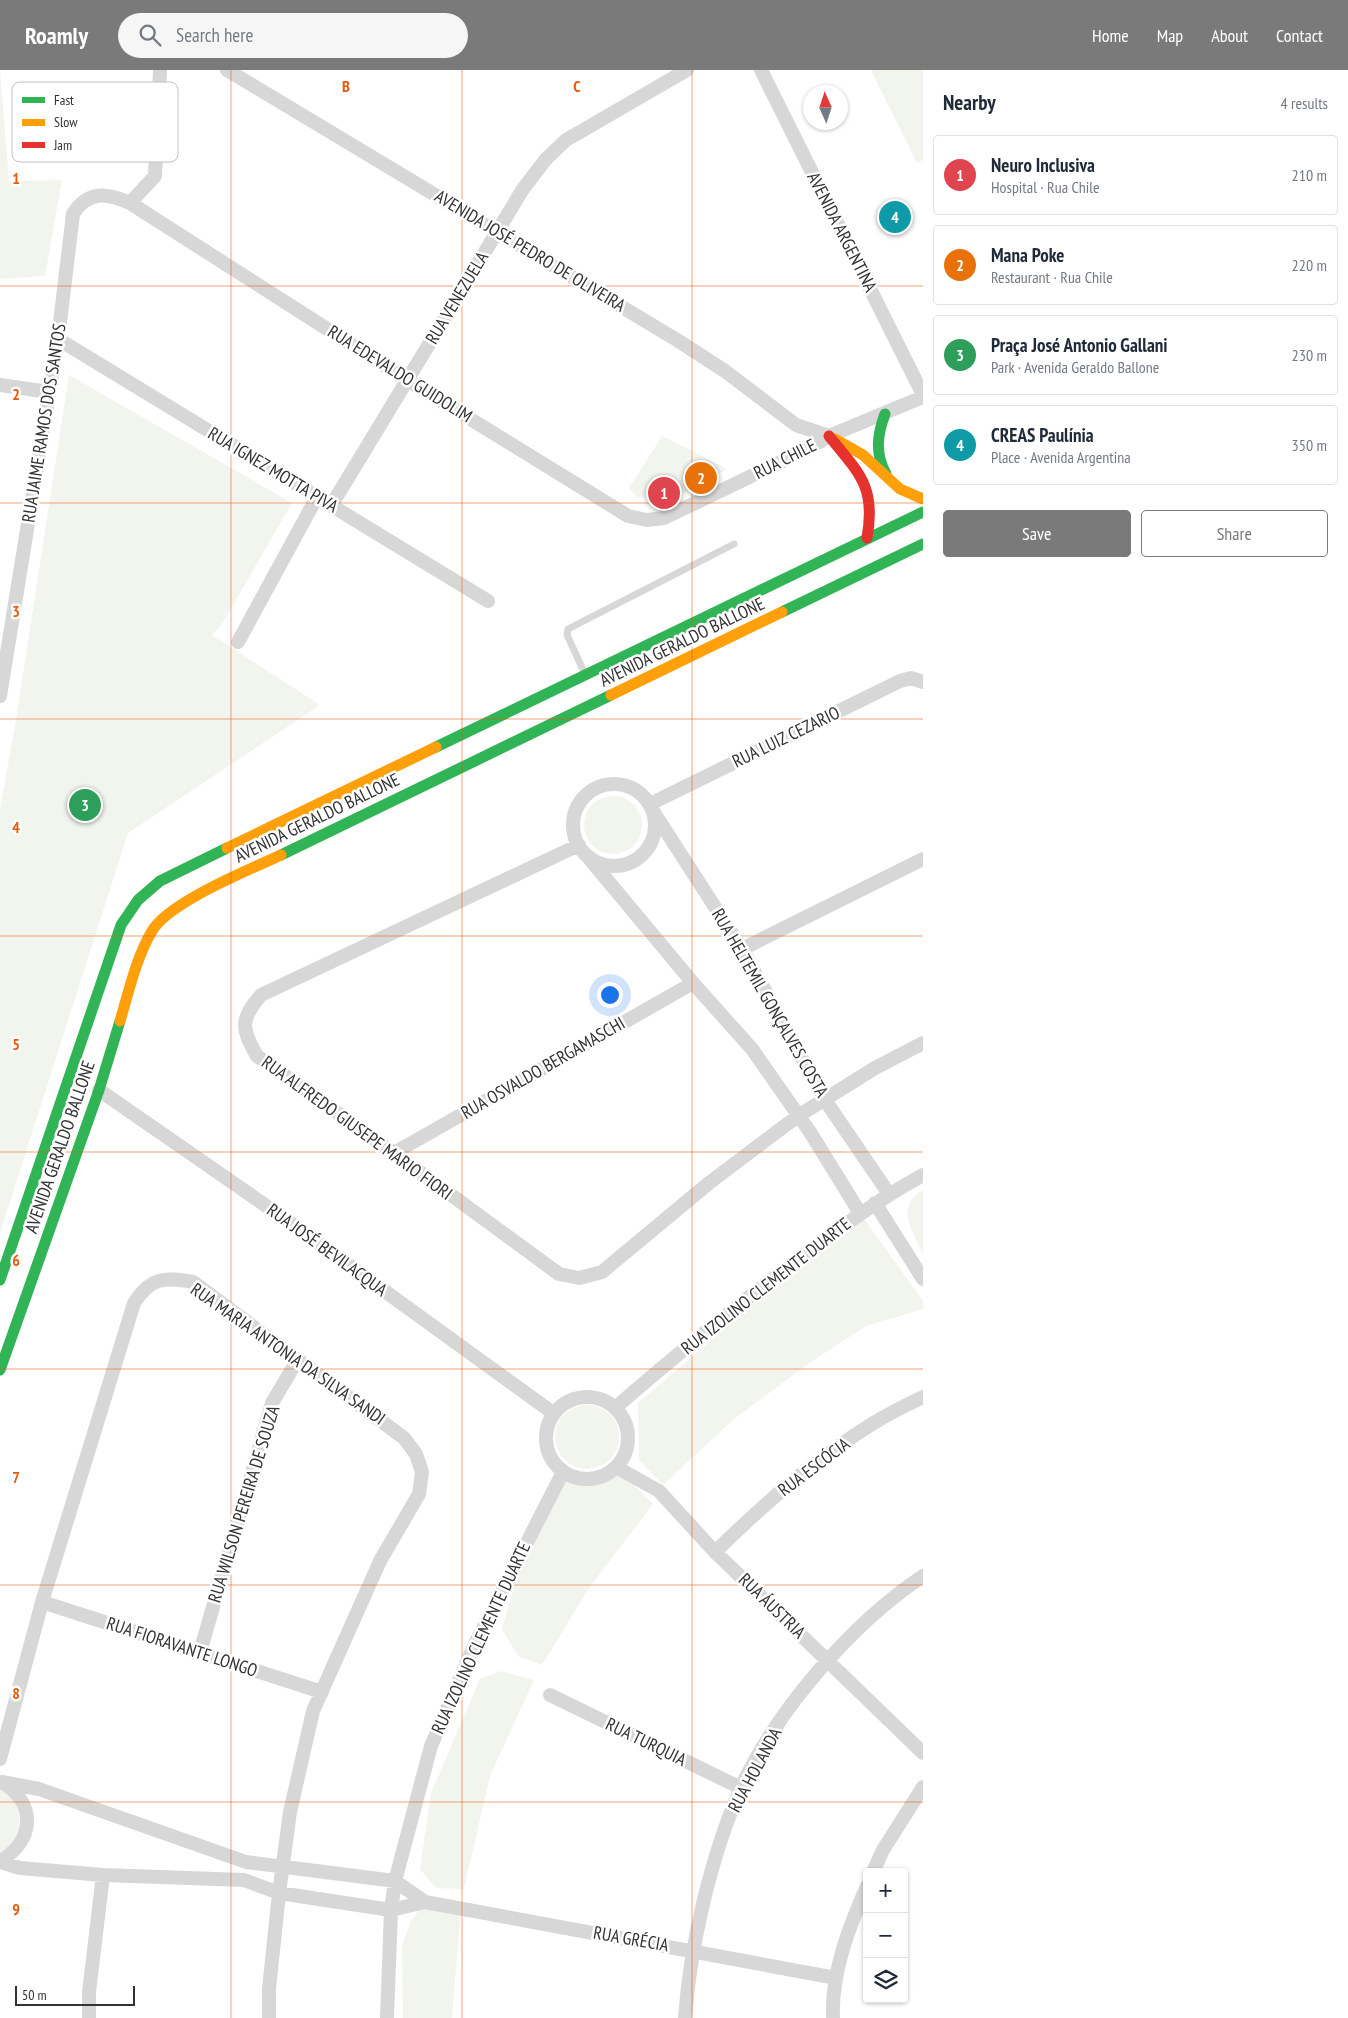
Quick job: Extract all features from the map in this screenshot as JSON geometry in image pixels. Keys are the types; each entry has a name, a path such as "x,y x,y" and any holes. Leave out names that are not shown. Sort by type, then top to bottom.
{"street":[{"name":"AVENIDA JOSÉ PEDRO DE OLIVEIRA","path":"227,70 725,370 796,425 829,436"},
{"name":"RUA VENEZUELA","path":"332,506 523,188 546,159 566,140 687,70"},
{"name":"AVENIDA ARGENTINA","path":"761,70 923,396"},
{"path":"130,203 155,176 156,162"},
{"name":"RUA JAIME RAMOS DOS SANTOS","path":"0,696 58,339 73,214 81,202 92,197 104,196 130,203 157,219"},
{"name":"RUA EDEVALDO GUIDOLIM","path":"157,219 407,380 628,516 647,520"},
{"name":"RUA IGNEZ MOTTA PIVA","path":"58,339 488,601"},
{"path":"0,385 49,392"},
{"name":"RUA CHILE","path":"647,520 664,518 682,511 808,449 829,436 885,414 923,396"},
{"path":"885,414 878,436 878,456 880,466 890,482"},
{"path":"829,436 861,453 890,482 909,494 923,499"},
{"path":"829,436 865,481 871,500 867,538"},
{"path":"238,642 317,497"},
{"name":"AVENIDA GERALDO BALLONE","path":"0,1280 121,925 138,900 160,881 923,512"},
{"name":"AVENIDA GERALDO BALLONE","path":"0,1370 99,1090 140,957 153,929 170,912 194,897 923,544"},
{"name":"RUA LUIZ CEZARIO","path":"651,808 900,681 912,678 923,682"},
{"path":"614,784 628,786 640,794 651,808 655,824 654,837 648,849 638,858 626,864 613,866 600,863 588,856 579,845 574,832 574,818 579,805 588,794 600,787 614,784"},
{"name":"RUA HELTEMIL GONÇALVES COSTA","path":"651,808 742,949 825,1100 888,1194"},
{"name":"RUA ALFREDO GIUSEPE MARIO FIORI","path":"579,845 261,995 246,1013 246,1036 257,1056 394,1153 559,1274 579,1278 602,1272 709,1183 798,1116"},
{"name":"RUA HELTEMIL GONÇALVES COSTA","path":"588,856 693,983 752,1048 815,1140 860,1213"},
{"path":"742,949 923,859"},
{"name":"RUA OSVALDO BERGAMASCHI","path":"394,1153 693,983"},
{"path":"798,1116 875,1068 923,1043"},
{"name":"RUA JOSÉ BEVILACQUA","path":"99,1090 288,1221 553,1413"},
{"name":"RUA IZOLINO CLEMENTE DUARTE","path":"616,1407 748,1297 860,1213 888,1194 923,1175"},
{"path":"875,1203 923,1279"},
{"name":"RUA MARIA ANTONIA DA SILVA SANDI","path":"0,1758 42,1602 134,1304 143,1290 157,1281 174,1279 193,1282 404,1438 416,1454 422,1472 419,1494 380,1561 313,1711 294,1794 279,1893 269,1988 269,2018"},
{"name":"RUA WILSON PEREIRA DE SOUZA","path":"200,1652 272,1403 298,1359"},
{"path":"590,1396 604,1400 616,1407 626,1424 628,1444 624,1456 616,1467 606,1474 594,1478 581,1479 563,1472 549,1455 546,1444 545,1434 553,1413 563,1403 576,1398 590,1396"},
{"name":"RUA ESCÓCIA","path":"715,1552 758,1511 817,1461 873,1423 923,1397"},
{"name":"RUA ÁUSTRIA","path":"616,1467 659,1491 715,1552 923,1753"},
{"name":"RUA IZOLINO CLEMENTE DUARTE","path":"387,2018 390,1910 395,1881 431,1746 473,1648 563,1472"},
{"name":"RUA HOLANDA","path":"685,2018 688,1979 694,1951 727,1822 741,1788 768,1740 802,1692 828,1660 872,1616 923,1576"},
{"name":"RUA FIORAVANTE LONGO","path":"42,1602 322,1692"},
{"name":"RUA TURQUIA","path":"550,1695 741,1788"},
{"path":"1,1781 39,1789 246,1862 395,1881"},
{"path":"0,1862 13,1853 23,1840 28,1823 25,1806 16,1791 1,1781"},
{"path":"875,1868 883,1850 923,1787"},
{"path":"0,1862 20,1868 103,1875 244,1880 279,1893 390,1910"},
{"path":"89,2018 89,1992 103,1875"},
{"name":"RUA GRÉCIA","path":"395,1881 425,1902"},
{"path":"833,2018 836,1978 841,1956 863,1897"},
{"name":"RUA GRÉCIA","path":"390,1910 425,1902 836,1978"}],"lane":[{"path":"585,675 566,635 568,629 734,544"}],"shaded area":[{"path":"0,70 9,181 62,180 45,276 0,279"},
{"path":"871,70 923,70 923,160 917,163"},
{"path":"69,375 292,503 222,624 212,635 320,705 128,833 0,1233 0,809 16,720"},
{"path":"662,436 727,469 686,492 669,499 637,497 629,488"},
{"path":"607,796 619,796 629,800 638,809 642,831 634,846 619,854 607,854 597,850 588,841 584,831 584,819 588,809 597,800"},
{"path":"923,1190 923,1254 908,1220 908,1211 909,1204 914,1196"},
{"path":"860,1213 923,1301 923,1309 866,1326 808,1364 734,1419 663,1485 639,1460 638,1403"},
{"path":"587,1405 605,1411 613,1419 619,1437 613,1455 605,1463 587,1469 569,1463 561,1455 555,1437 561,1419 569,1411"},
{"path":"616,1467 653,1504 589,1588 542,1665 518,1656 502,1629 528,1539 563,1472 577,1477 590,1478"},
{"path":"501,1671 534,1680 490,1776 464,1889 436,1888 420,1869 431,1793 480,1679"},
{"path":"0,1788 14,1803 18,1811 19,1820 14,1838 0,1852"},
{"path":"425,1902 461,1908 452,2018 403,2018 402,1946 411,1921"}],"traffic: fast":[{"path":"885,414 878,444 882,467 886,474"},
{"path":"436,747 923,512"},
{"path":"782,612 923,544"},
{"path":"281,855 611,695"},
{"path":"0,1280 121,925 138,900 160,881 227,848"},
{"path":"0,1370 99,1090 120,1021"}],"traffic: slow":[{"path":"835,439 863,455 900,489 923,499"},
{"path":"611,695 782,612"},
{"path":"227,848 436,747"},
{"path":"120,1021 133,975 146,941 161,920 192,898 281,855"}],"traffic: jam":[{"path":"829,436 863,482 869,506 867,538"}],"place":[{"name":"CREAS Paulínia","path":"895,217"},
{"name":"Mana Poke","path":"701,478"},
{"name":"Neuro Inclusiva","path":"664,493"},
{"name":"Praça José Antonio Gallani","path":"85,805"}]}
